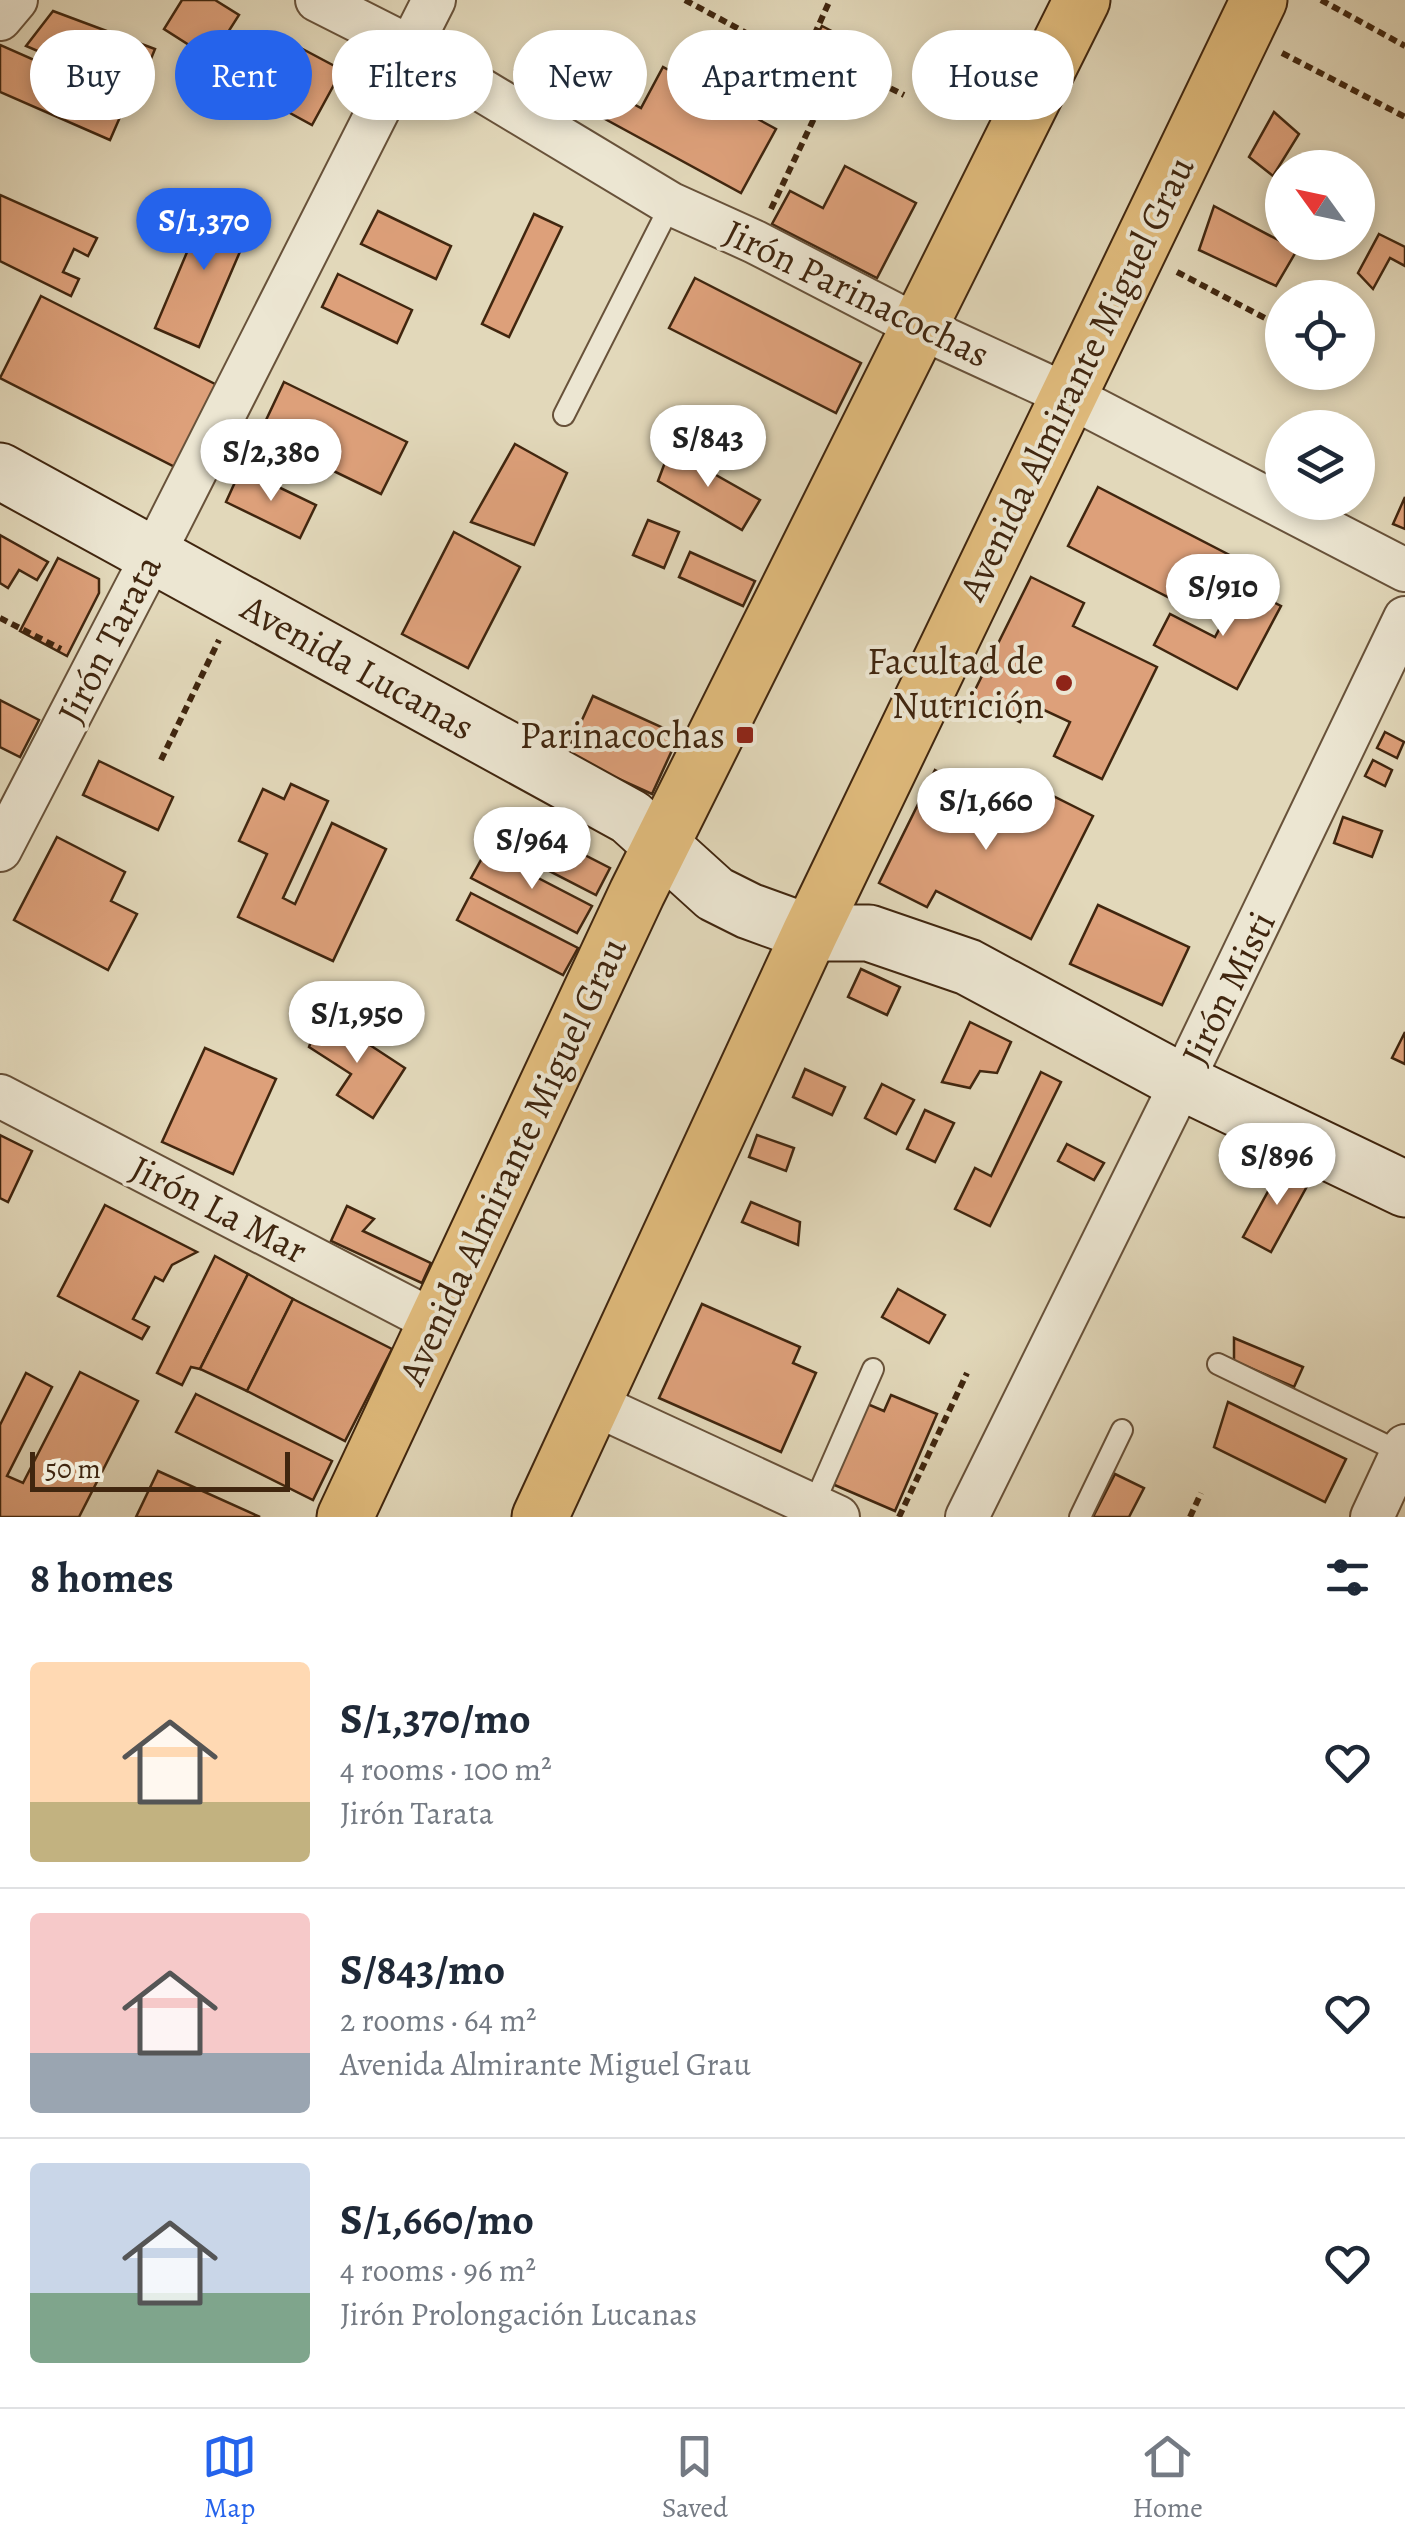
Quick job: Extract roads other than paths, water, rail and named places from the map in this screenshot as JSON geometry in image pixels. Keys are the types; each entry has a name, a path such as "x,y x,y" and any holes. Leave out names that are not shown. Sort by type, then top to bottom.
{"main road":[{"name":"Avenida Almirante Miguel Grau","path":"345,1517 661,845 1082,0"},
{"name":"Avenida Almirante Miguel Grau","path":"540,1517 810,933 1250,16"}],"street":[{"path":"0,19 16,0"},
{"name":"Jirón Parinacochas","path":"317,0 376,30"},
{"name":"Jirón Tarata","path":"419,30 434,0"},
{"name":"Jirón Parinacochas","path":"493,97 671,204 755,242 917,326 1067,395 1405,570"},
{"name":"Jirón Tarata","path":"0,850 373,120"},
{"name":"Avenida Lucanas","path":"0,471 630,817 715,894 810,933"},
{"name":"Jirón Misti","path":"967,1517 1405,618"},
{"path":"810,933 869,932 968,968 1182,1082 1405,1189"},
{"name":"Jirón La Mar","path":"0,1096 437,1322"},
{"path":"594,1404 825,1511"},
{"path":"1372,1517 1403,1449"}],"lane":[{"path":"564,415 671,204"},
{"path":"1218,1364 1403,1449"},
{"path":"825,1511 873,1368"},
{"path":"1080,1517 1122,1430"}],"place":[{"name":"Facultad de Nutrición","path":"1064,683"},
{"name":"Parinacochas","path":"745,735"}]}
